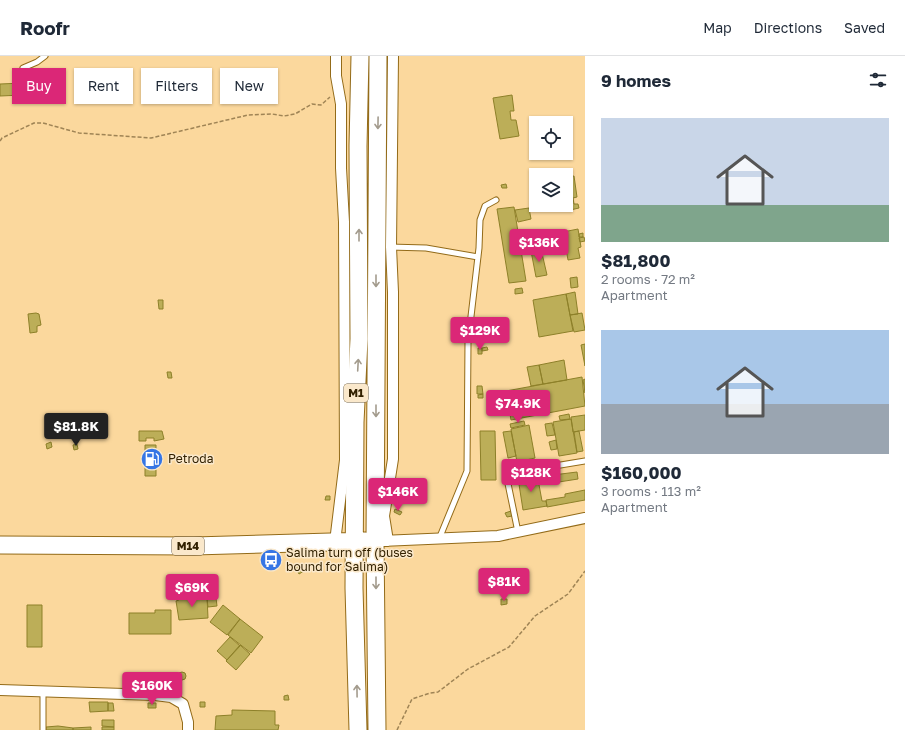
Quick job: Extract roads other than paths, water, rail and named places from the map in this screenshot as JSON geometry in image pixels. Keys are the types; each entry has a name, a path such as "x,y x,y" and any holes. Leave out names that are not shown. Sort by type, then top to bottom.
{"highway":[{"name":"M1","path":"358,730 354,541 355,422 359,339 358,146 360,56"},
{"name":"M1","path":"377,730 381,541 384,247 378,56"},
{"name":"M14","path":"0,545 194,546 381,541"}],"street":[{"path":"335,542 345,460 344,222 341,168 341,104 337,88 336,56"},
{"path":"384,247 393,56"},
{"path":"381,541 438,540 498,536 585,518"},
{"path":"0,690 155,694 171,697 183,704 188,722 188,730"}],"lane":[{"path":"23,68 37,62 45,56"},
{"path":"438,540 466,471 468,342 482,212 485,206 496,200"},
{"path":"384,247 426,248 478,256"},
{"path":"518,532 506,474 585,461"},
{"path":"43,691 43,730"}],"place":[{"name":"Petroda","path":"152,459"},
{"name":"Salima turn off (buses bound for Salima)","path":"271,560"}]}
